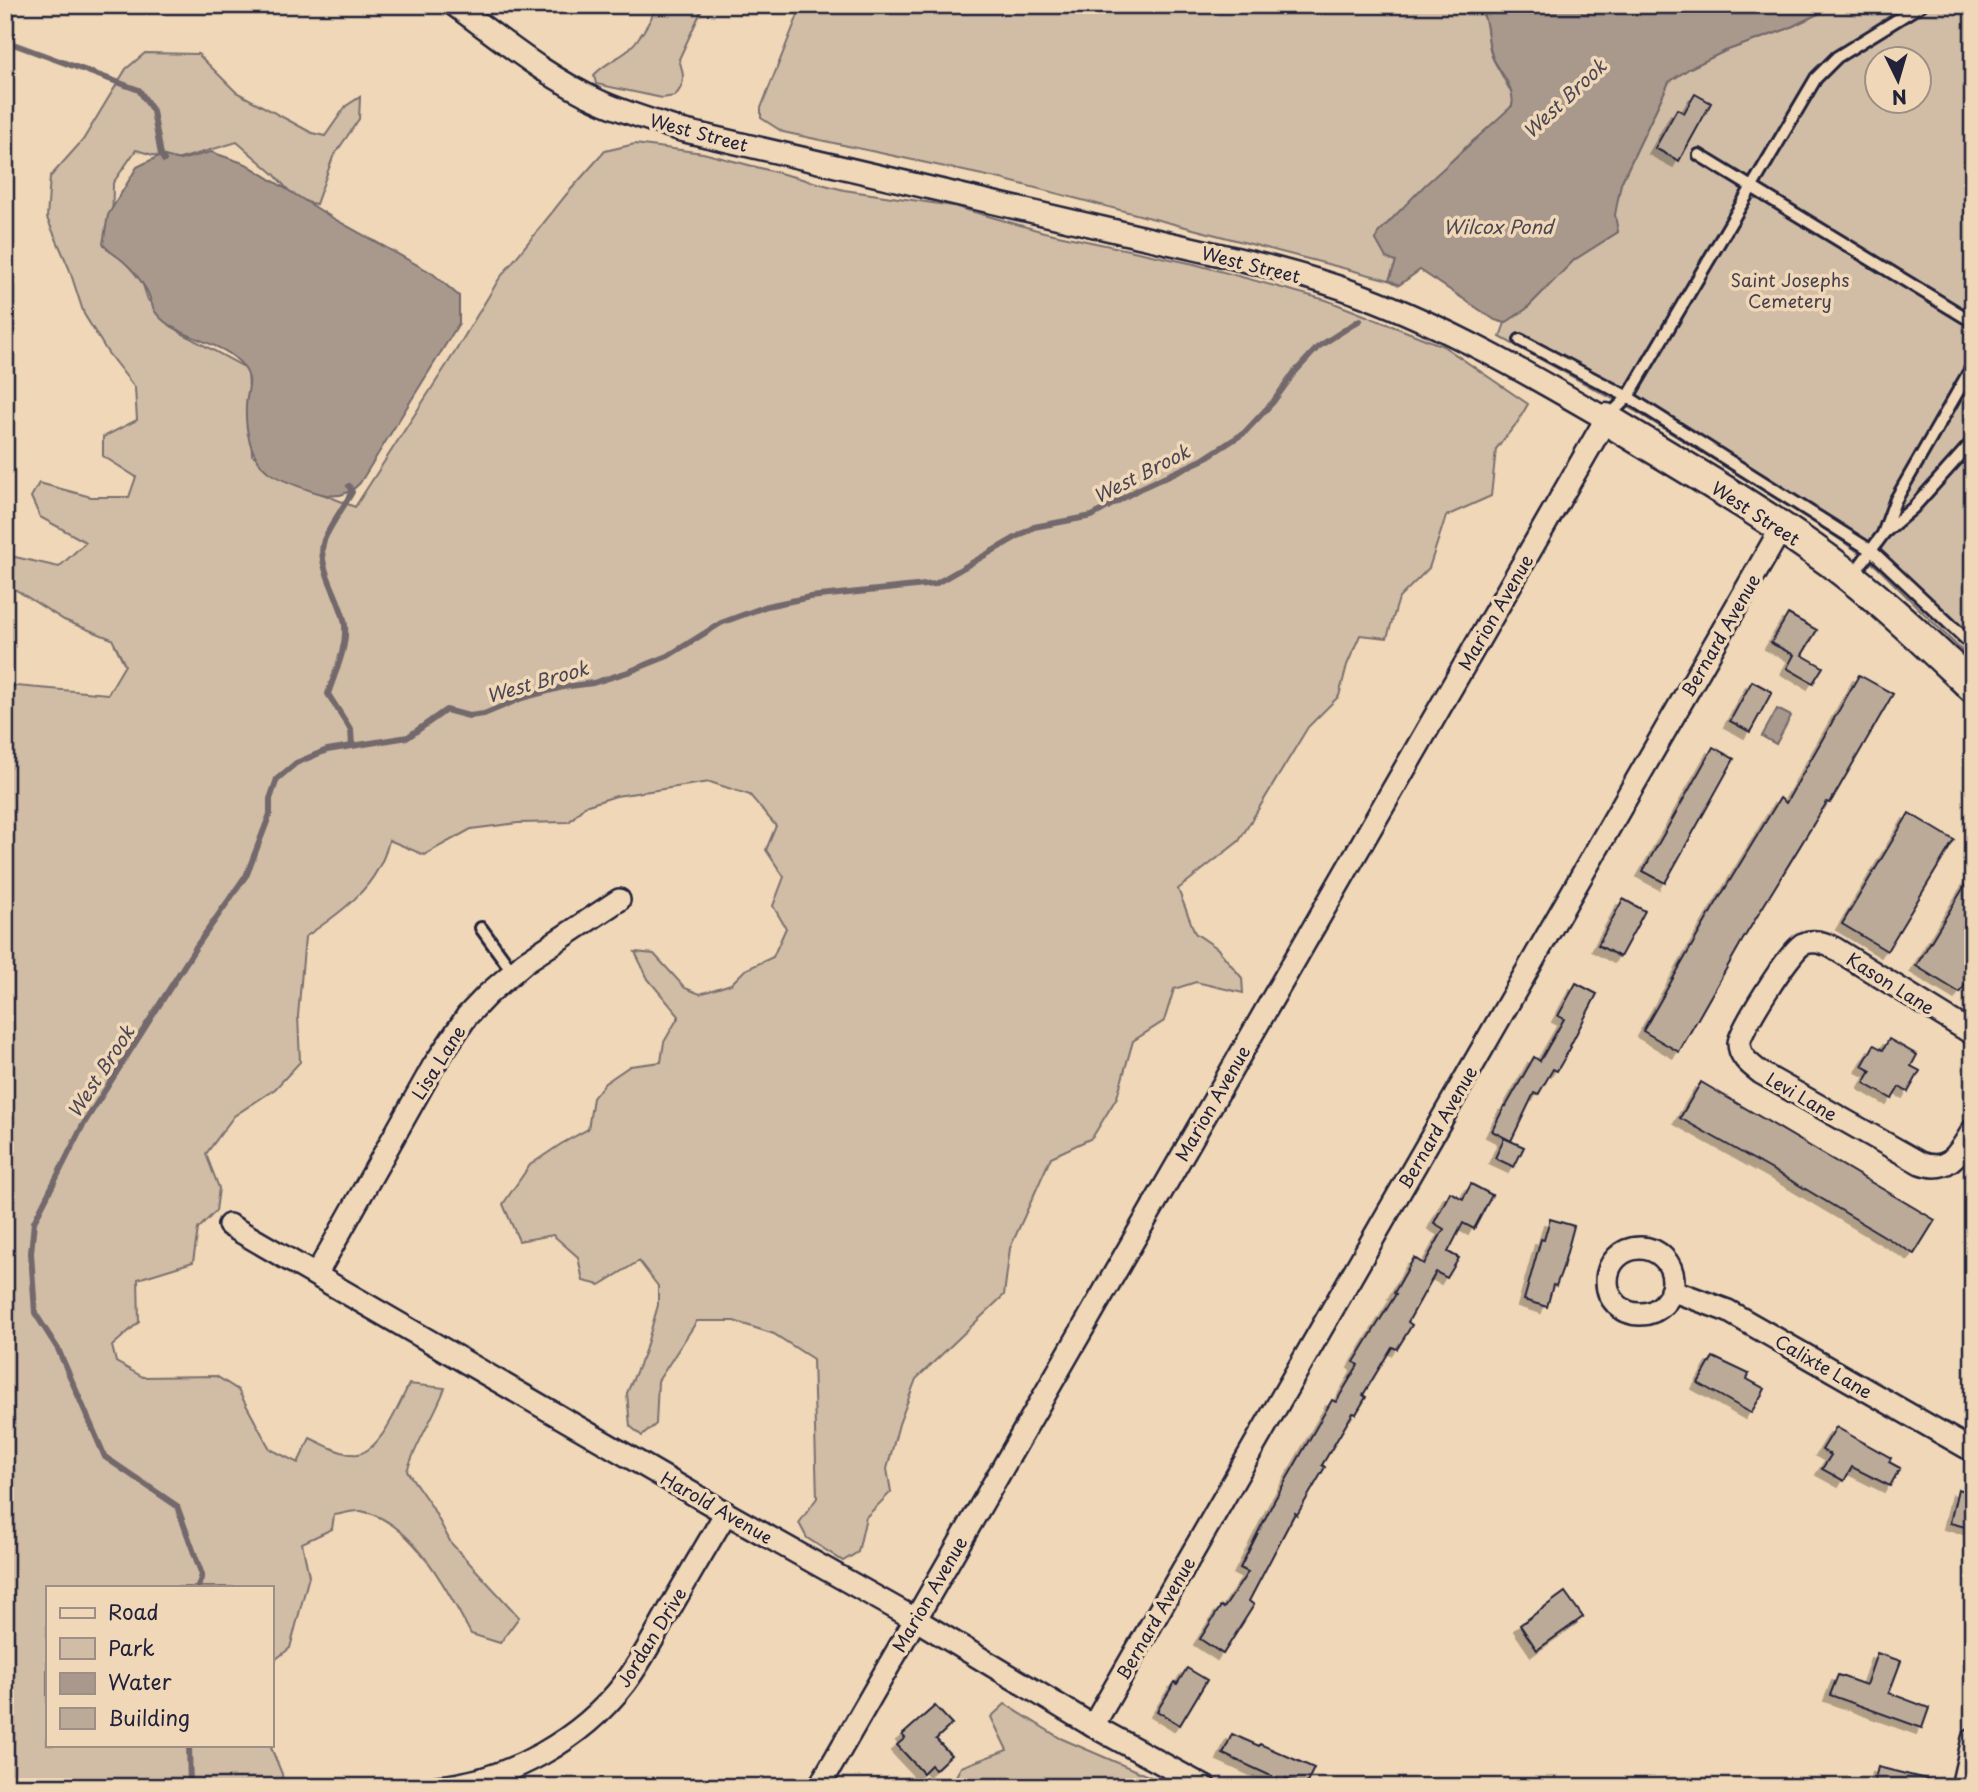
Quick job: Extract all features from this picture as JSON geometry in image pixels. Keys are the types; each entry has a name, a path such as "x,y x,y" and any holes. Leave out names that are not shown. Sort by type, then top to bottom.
{"street":[{"name":"West Street","path":"454,5 548,73 586,95 615,108 681,130 1172,244 1328,284 1379,302 1445,331 1606,419 1782,527 1899,617 1973,687"},
{"name":"Marion Avenue","path":"819,1787 1606,419"},
{"name":"Bernard Avenue","path":"1093,1726 1782,527"},
{"name":"Lisa Lane","path":"316,1275 452,1037 481,1002 513,972 619,900"},
{"name":"Kason Lane","path":"1806,943 1819,942 1834,948 1973,1034"},
{"name":"Levi Lane","path":"1806,943 1790,955 1746,1025 1739,1043 1744,1058 1761,1073 1927,1166 1942,1166 1953,1159 1973,1130"},
{"name":"Harold Avenue","path":"229,1225 726,1513 915,1619 1093,1726 1205,1787"},
{"name":"Calixte Lane","path":"1671,1290 1728,1311 1973,1451"},
{"name":"Jordan Drive","path":"438,1787 481,1779 522,1763 562,1741 599,1712 640,1660 726,1513"},
{"path":"1962,1787 1973,1739"}],"lane":[{"path":"1606,419 1628,397 1816,78 1837,57 1921,5"},
{"path":"1699,155 1973,322"},
{"path":"1520,340 1628,397 1872,551 1973,646"},
{"path":"1851,578 1883,534 1895,502 1973,365"},
{"path":"1883,534 1913,508 1973,441"},
{"path":"481,928 513,972"}],"green space":[{"path":"657,5 704,5 679,59 683,79 675,96 662,98 596,84 594,75 631,47 644,30"},
{"path":"802,5 1478,5 1485,18 1493,59 1514,99 1507,113 1456,156 1376,240 1396,262 1389,280 1001,179 783,132 761,118 761,108"},
{"name":"Saint Josephs Cemetery","path":"1836,5 1973,5 1973,662 1878,568 1858,552 1635,411 1500,337 1505,323 1526,309 1574,260 1618,232 1614,215 1621,183 1669,82 1725,51 1787,29"},
{"path":"145,53 198,54 236,92 312,133 325,136 346,106 360,97 359,119 333,157 316,204 297,200 274,174 237,142 173,161 136,150 113,183 112,235 136,264 148,300 181,333 248,369 252,455 315,491 355,507 499,279 605,151 635,144 703,153 844,190 953,206 1044,232 1194,264 1326,300 1443,346 1528,404 1496,449 1491,496 1446,516 1429,568 1399,598 1387,638 1360,635 1347,665 1339,696 1308,727 1239,841 1178,889 1195,933 1217,948 1242,978 1243,993 1196,982 1174,989 1164,1021 1133,1041 1117,1097 1092,1138 1051,1157 1010,1248 1004,1295 916,1379 899,1424 887,1469 891,1492 866,1517 858,1552 843,1561 807,1538 799,1523 817,1498 813,1359 774,1334 734,1321 697,1321 658,1381 656,1424 642,1436 630,1426 627,1393 645,1351 658,1305 658,1286 639,1261 600,1285 583,1281 578,1257 553,1235 519,1241 503,1204 530,1165 588,1129 593,1098 605,1083 630,1066 661,1062 664,1042 679,1016 648,979 635,952 654,954 685,988 700,994 731,984 745,970 773,957 786,928 773,906 784,877 766,850 776,826 750,795 710,782 616,796 585,806 569,822 518,823 471,829 424,855 389,840 377,871 368,884 332,918 305,937 298,1016 300,1062 275,1089 234,1116 206,1154 219,1188 216,1211 198,1229 193,1262 138,1279 139,1322 112,1346 116,1362 143,1377 216,1376 238,1390 270,1449 298,1463 310,1438 346,1453 358,1454 366,1451 389,1425 409,1384 445,1388 407,1471 432,1507 451,1543 519,1617 500,1643 471,1634 440,1579 412,1543 397,1528 379,1517 361,1511 334,1515 332,1529 302,1543 309,1576 290,1648 273,1661 273,1586 46,1586 46,1746 270,1746 282,1774 283,1787 5,1787 5,685 108,694 125,665 112,639 64,620 5,583 5,557 59,567 86,542 40,517 31,497 39,483 91,497 129,497 136,477 103,456 103,437 137,420 135,388 108,353 84,314 69,268 47,218 50,177 83,140 126,69"},
{"path":"1005,1704 1060,1738 1160,1781 1166,1787 950,1787 961,1767 1007,1750 991,1717"}],"water":[{"name":"Wilcox Pond","path":"1478,5 1836,5 1787,29 1725,51 1669,82 1621,183 1615,215 1618,232 1574,260 1526,309 1505,323 1495,320 1420,270 1399,285 1389,280 1396,262 1386,258 1376,240 1378,233 1424,186 1512,106 1510,88 1491,53 1485,18"},
{"path":"211,152 246,164 336,220 432,273 459,296 459,323 360,483 348,492 333,496 317,492 278,478 261,465 253,450 246,424 249,377 243,366 226,352 165,322 155,312 147,291 137,276 103,244 108,215 137,167 161,155 180,160"},
{"path":"1777,709 1791,716 1776,744 1762,736"}],"building":[{"path":"1695,94 1711,103 1679,161 1655,148 1677,109 1684,113"},
{"path":"1788,614 1817,630 1802,655 1823,667 1813,683 1787,668 1794,655 1771,643"},
{"path":"1859,675 1893,694 1830,803 1827,802 1742,941 1679,1052 1643,1031 1780,798 1786,803"},
{"path":"1752,681 1772,692 1750,732 1730,721"},
{"path":"1713,747 1734,759 1665,883 1643,871"},
{"path":"1909,813 1954,840 1887,951 1842,924"},
{"path":"1973,872 1973,972 1960,993 1916,966"},
{"path":"1623,899 1645,911 1620,957 1598,945"},
{"path":"1576,983 1597,994 1557,1071 1553,1069 1538,1095 1534,1093 1511,1141 1492,1131 1534,1057 1540,1061 1564,1019 1558,1016"},
{"path":"1889,1039 1917,1055 1911,1066 1920,1071 1908,1092 1899,1087 1892,1099 1864,1083 1871,1071 1862,1066 1874,1045 1883,1050"},
{"path":"1701,1082 1935,1220 1914,1254 1680,1118"},
{"path":"1504,1138 1524,1147 1514,1167 1495,1158"},
{"path":"1471,1184 1492,1195 1474,1229 1463,1223 1448,1252 1459,1258 1447,1278 1436,1272 1408,1322 1412,1325 1397,1349 1392,1347 1363,1395 1366,1397 1356,1414 1353,1413 1322,1465 1325,1467 1297,1515 1295,1513 1249,1601 1254,1605 1223,1654 1200,1639 1221,1606 1224,1608 1248,1572 1240,1568 1274,1501 1332,1400 1336,1402 1358,1365 1354,1362 1396,1294 1394,1293 1414,1258 1424,1264 1444,1229 1434,1223 1450,1192 1463,1199"},
{"path":"1550,1219 1574,1226 1563,1267 1556,1286 1553,1285 1547,1307 1524,1300 1541,1239 1544,1240"},
{"path":"1713,1357 1749,1374 1747,1379 1765,1389 1751,1413 1698,1383"},
{"path":"1836,1427 1891,1458 1889,1462 1900,1468 1890,1486 1852,1467 1844,1481 1822,1469 1831,1455 1822,1450"},
{"path":"1958,1489 1973,1493 1973,1529 1950,1523"},
{"path":"1565,1592 1583,1617 1537,1650 1520,1625"},
{"path":"1877,1653 1901,1661 1889,1693 1929,1708 1922,1728 1830,1695 1838,1675 1866,1685"},
{"path":"1187,1668 1207,1680 1180,1725 1157,1711"},
{"path":"935,1706 952,1724 936,1739 951,1755 935,1770 931,1765 923,1773 897,1745 905,1738 902,1735"},
{"path":"1232,1734 1314,1768 1305,1787 1286,1778 1284,1782 1223,1754"},
{"path":"1878,1767 1934,1781 1933,1787 1873,1787"}],"waterway":[{"path":"5,41 139,90 153,111 164,160"},
{"name":"West Brook","path":"198,1586 202,1575 177,1506 105,1457 58,1349 35,1313 31,1253 34,1222 83,1125 196,947 247,874 270,814 270,799 277,779 296,763 327,750 408,737 446,710 469,716 484,714 522,698 563,687 593,683 628,672 668,656 721,623 767,606 810,597 935,584 1034,527 1092,516 1139,489 1202,460 1244,433 1318,347 1360,320"},
{"path":"349,486 352,492 327,534 322,550 326,571 345,625 342,652 328,694 351,730 352,746"},
{"name":"West Brook","path":"189,1746 190,1787"}]}
